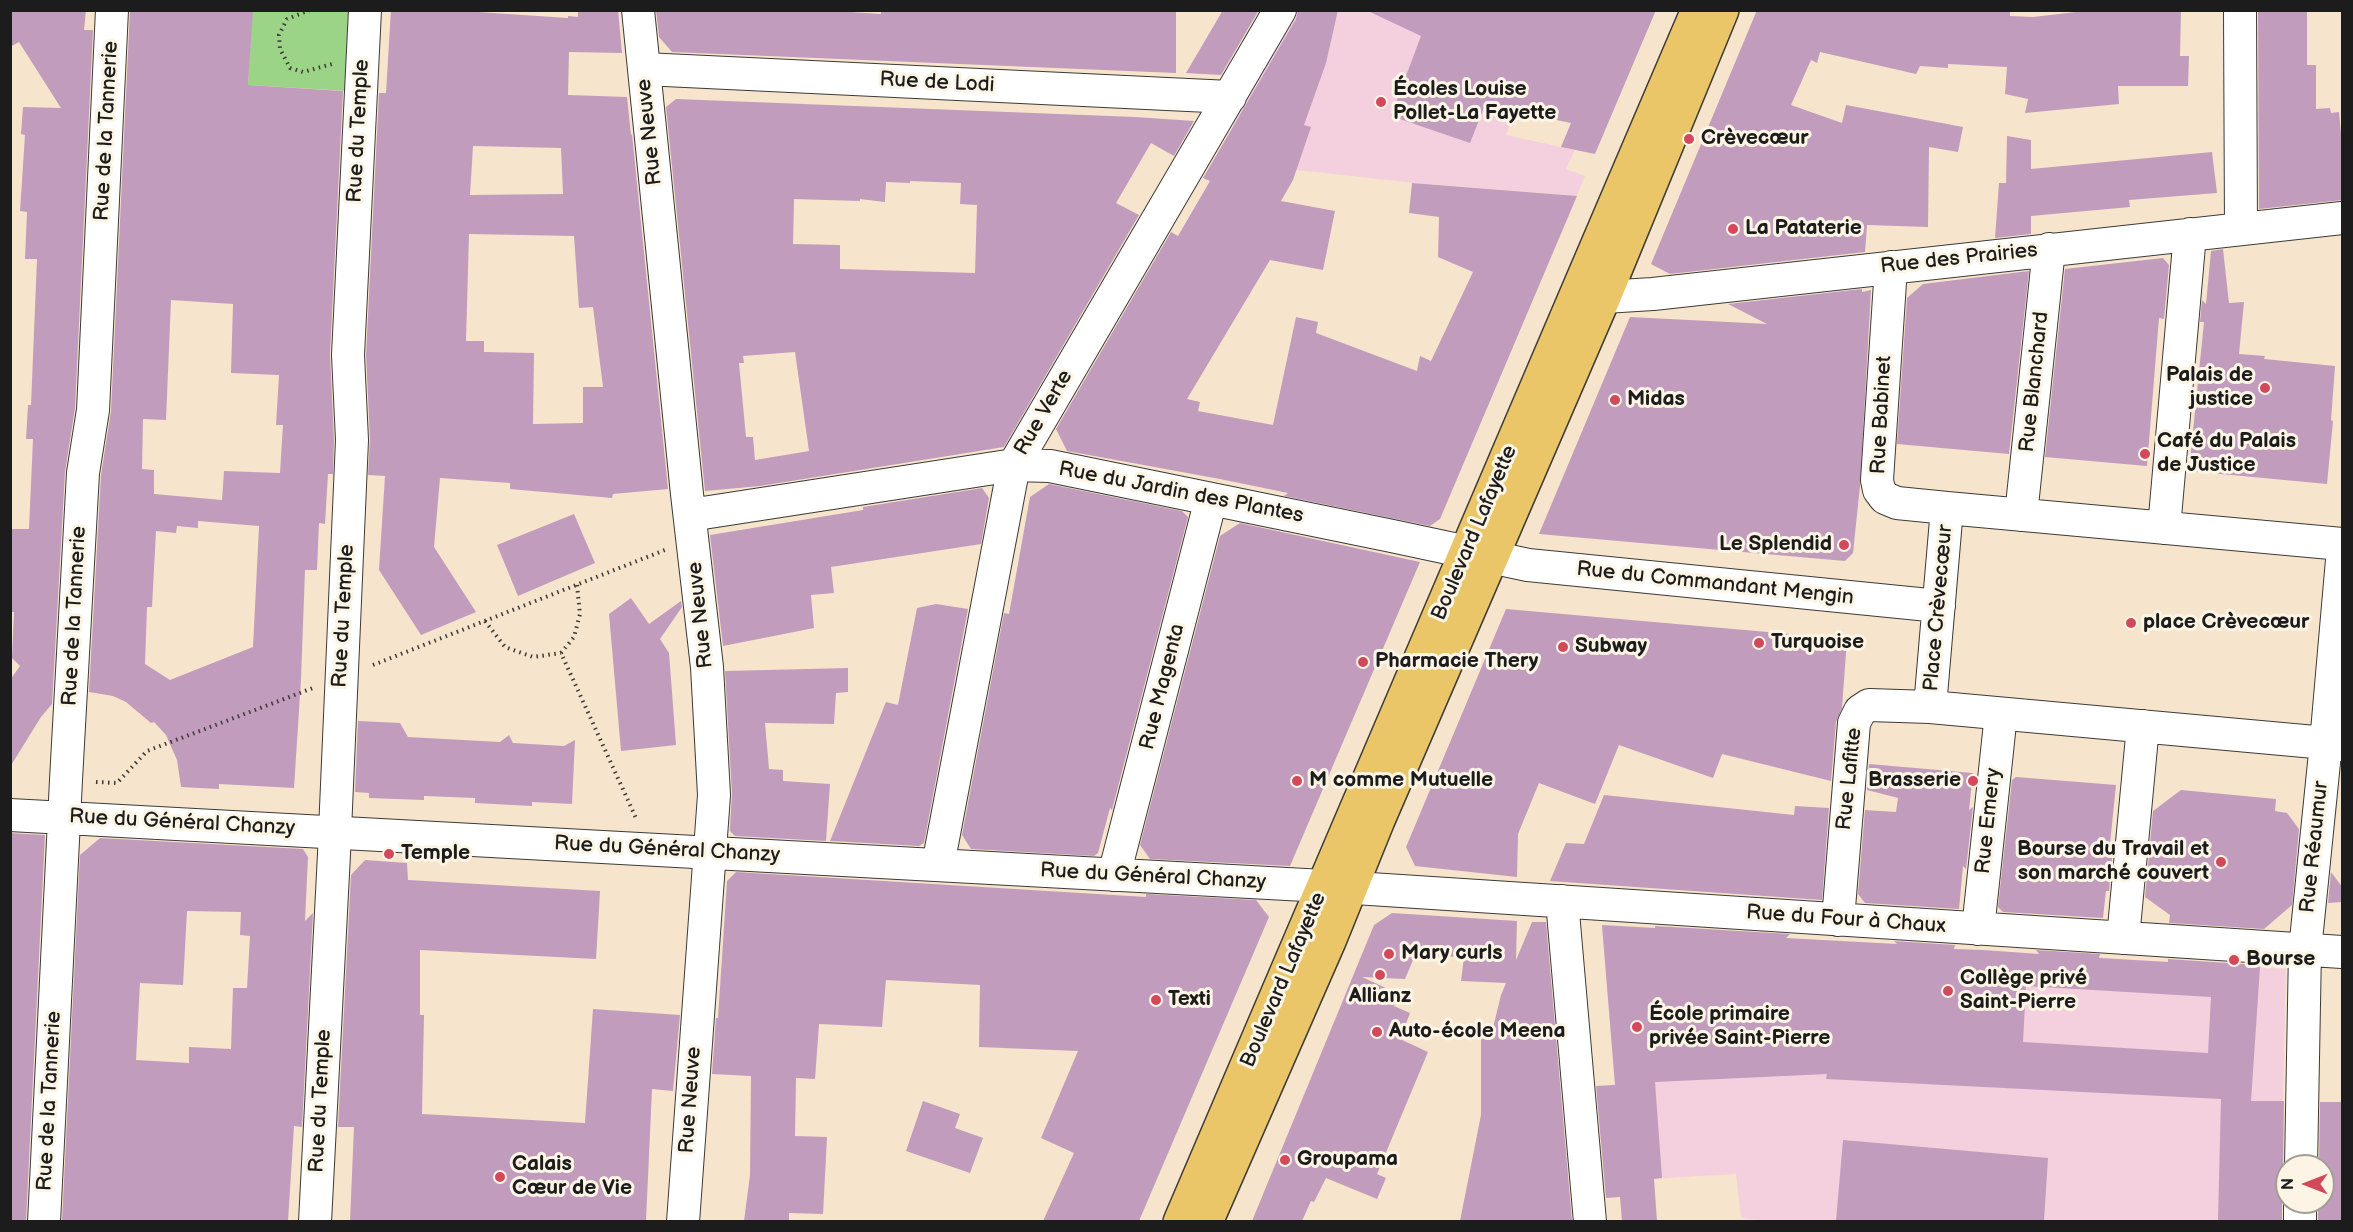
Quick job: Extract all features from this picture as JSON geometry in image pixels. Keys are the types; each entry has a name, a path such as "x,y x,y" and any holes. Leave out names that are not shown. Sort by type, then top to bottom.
{"main road":[{"name":"Boulevard Lafayette","path":"1590,295 1698,10"},
{"name":"Boulevard Lafayette","path":"1180,1221 1337,887 1590,295 1722,10"},
{"name":"Boulevard Lafayette","path":"1206,1221 1329,941 1337,887"}],"street":[{"name":"Rue de la Tannerie","path":"44,1221 83,473 93,410 112,10"},
{"name":"Rue du Temple","path":"315,1221 352,440 348,355 365,10"},
{"name":"Rue Neuve","path":"638,10 710,701 714,795 683,1221"},
{"name":"Rue Verte","path":"938,865 1014,465 1280,10"},
{"path":"2240,10 2241,229"},
{"name":"Rue de Lodi","path":"644,69 1230,97"},
{"name":"Rue des Prairies","path":"1590,295 1653,294 2343,218"},
{"path":"2164,528 2190,234"},
{"name":"Rue Blanchard","path":"2020,515 2049,249"},
{"name":"Rue Babinet","path":"1891,267 1877,480 1879,490 1885,498 1897,503 1947,508"},
{"name":"Rue du Jardin des Plantes","path":"691,527 1014,465 1050,466 1479,555"},
{"name":"Rue Magenta","path":"1114,875 1211,499"},
{"name":"Place Crèvecœur","path":"2334,744 1930,707 1947,508 2343,544"},
{"name":"Rue du Commandant Mengin","path":"1479,555 1545,568 1939,606"},
{"path":"2334,744 2343,560"},
{"name":"Rue Lafitte","path":"1838,920 1851,740 1857,716 1869,705 1930,707"},
{"name":"Rue Emery","path":"1978,929 2001,714"},
{"path":"2123,938 2143,726"},
{"name":"Rue Réaumur","path":"2301,1154 2304,950 2334,744"},
{"name":"Rue du Général Chanzy","path":"10,815 1337,887"},
{"name":"Rue du Four à Chaux","path":"1337,887 2343,952"},
{"path":"1562,902 1590,1221"}],"path":[{"path":"310,10 287,19 279,34 280,50 290,68 303,72 337,63 362,66"},
{"path":"66,780 117,783 147,751 577,585 691,527"},
{"path":"485,621 505,647 533,657 561,653 574,637 580,614 577,585"},
{"path":"561,653 650,849"}],"shaded area":[{"name":"Écoles Louise Pollet-La Fayette","path":"1297,11 1566,11 1523,91 1506,135 1575,150 1566,169 1585,176 1576,198 1568,195 1415,183 1279,168 1257,138 1231,124"},
{"path":"1602,927 2286,969 2282,1154 2275,1154 2275,1214 2280,1214 2280,1221 1770,1221 1741,1218 1736,1174 1611,1181 1604,1086 1615,1084"}],"green space":[{"path":"252,11 351,11 347,91 248,85"}],"building":[{"path":"10,10 86,10 84,30 93,30 75,408 65,472 52,704 41,717 10,767 10,680 20,666 12,658 14,612 10,612 10,529 29,529 33,439 26,439 28,405 31,405 37,259 25,259 27,212 20,211 25,135 21,134 23,107 61,108 19,42 10,47"},
{"path":"130,10 253,10 248,85 343,91 330,354 334,440 333,474 328,474 325,524 319,523 317,570 305,570 294,788 219,784 219,789 181,787 177,760 166,735 154,722 151,723 126,702 113,696 89,692 101,475 111,411","holes":["171,300 233,304 231,373 279,375 276,425 283,425 280,473 224,471 222,500 154,494 154,470 142,469 143,419 166,420","198,521 259,526 253,647 170,680 145,664 147,607 152,607 156,531 176,533 177,526 198,528"]},
{"path":"391,10 478,10 478,12 568,18 568,16 578,17 578,10 618,10 622,53 569,52 568,95 627,97 668,489 613,494 612,498 510,489 510,483 440,478 434,547 476,612 421,635 379,570 385,476 368,475 370,439 366,355 379,93 386,93","holes":["473,146 561,148 563,194 470,195","469,234 574,236 579,308 593,307 603,387 583,387 583,423 533,424 534,353 484,352 484,341 466,341"]},
{"path":"656,10 821,10 881,14 881,10 1176,10 1176,73 672,52 659,37"},
{"path":"1223,10 1259,10 1221,75 1186,73"},
{"path":"1298,10 1338,10 1326,63 1304,125 1311,127 1293,180 1281,201 1335,211 1323,270 1270,260 1187,399 1200,402 1198,411 1273,425 1296,317 1318,322 1316,333 1417,371 1420,356 1431,361 1473,272 1438,257 1439,217 1409,213 1412,183 1577,196 1440,519 1430,526 1284,496 1288,493 1067,451 1056,429 1171,232 1178,236 1210,181 1203,178 1296,19"},
{"path":"1366,10 1656,10 1595,154 1561,147 1571,123 1485,105 1470,143 1391,116 1421,36"},
{"path":"1757,10 2010,10 2010,16 2033,17 2093,10 2181,10 2180,56 2189,56 2188,86 2118,86 2119,104 2025,113 2028,99 2005,94 2007,67 1948,64 1948,68 1920,66 1916,74 1820,52 1817,63 1811,60 1791,105 1842,123 1846,105 1963,127 1958,152 1929,147 1928,227 1867,225 1865,252 1670,274 1651,264"},
{"path":"2258,10 2307,10 2307,65 2316,65 2316,109 2330,108 2331,113 2339,112 2341,134 2343,134 2343,200 2259,209"},
{"path":"676,99 1194,121 1174,156 1151,143 1116,203 1139,215 1004,447 760,486 705,491 666,107","holes":["910,181 961,183 960,204 977,205 975,273 840,269 840,245 793,244 794,199 860,201 860,199 885,202 886,182 910,183","795,352 809,451 755,460 753,437 746,437 739,363 744,363 743,356"]},
{"path":"2007,136 2031,140 2031,169 2212,152 2217,193 2129,200 2130,207 2031,216 2031,234 1995,238 1999,183 2006,183"},
{"name":"Palais de justice","path":"2223,249 2229,303 2244,302 2239,354 2265,356 2264,359 2335,366 2327,484 2189,471 2204,322 2200,322 2202,300 2206,304 2211,251"},
{"path":"2163,258 2169,265 2164,319 2159,318 2147,466 2045,457 2065,269"},
{"path":"2029,271 2009,454 1897,444 1907,298 1923,284"},
{"path":"1862,289 1862,292 1871,290 1860,486 1853,553 1845,561 1539,534 1630,317 1767,324 1728,304"},
{"path":"1049,484 1182,511 1188,517 1112,810 1110,808 1098,853 1094,856 971,849 962,835 1004,613 1009,614 1030,497"},
{"path":"982,488 989,498 981,544 831,567 834,593 811,595 814,628 723,646 710,535"},
{"path":"574,514 595,563 518,596 497,545"},
{"path":"1240,523 1420,562 1290,866 1150,859 1140,845 1220,536"},
{"path":"631,598 649,624 681,601 682,607 660,639 669,653 676,745 621,751 609,614"},
{"path":"936,604 968,609 924,843 919,846 830,841 886,702 898,705 917,608"},
{"path":"1506,609 1847,639 1842,708 1836,722 1831,781 1722,754 1713,778 1619,745 1595,804 1539,783 1518,834 1517,877 1415,866 1406,847"},
{"path":"848,668 848,692 836,693 834,724 765,723 769,769 783,770 783,781 830,784 826,841 735,836 730,831 732,794 725,671"},
{"path":"358,721 400,723 408,737 500,742 509,735 513,743 564,746 575,740 572,804 532,802 532,806 475,803 475,798 424,796 424,800 369,798 369,793 355,792"},
{"path":"1869,764 1973,773 1969,810 1973,807 1966,869 1963,866 1959,909 1865,903 1858,894 1865,810 1896,812 1898,798 1867,790"},
{"path":"2016,777 2116,785 2110,844 2114,841 2109,891 2106,891 2103,918 2003,912 1998,907 2012,780"},
{"name":"Bourse du Travail et son marché couvert","path":"2181,790 2276,799 2275,811 2287,813 2299,829 2292,905 2264,929 2169,923 2170,915 2145,897 2153,811"},
{"path":"1604,795 1794,815 1795,806 1829,808 1822,900 1550,881 1566,843 1584,844"},
{"path":"10,833 45,835 26,1221 10,1221"},
{"path":"100,838 303,849 308,857 305,921 313,913 302,1127 294,1126 288,1221 62,1221 80,855","holes":["187,911 241,912 240,935 250,936 247,988 233,988 231,1049 189,1047 189,1063 136,1060 140,983 183,985"]},
{"path":"365,860 407,863 408,880 600,891 596,959 420,950 420,1015 424,1015 422,1114 585,1123 593,1009 680,1015 673,1091 652,1089 646,1221 350,1221 354,1127 338,1127 351,875"},
{"path":"736,872 1146,897 1146,894 1256,900 1269,917 1139,1221 1043,1221 1074,1153 1041,1138 1078,1051 979,1047 980,985 886,980 882,1027 819,1024 815,1079 796,1078 795,1136 827,1137 823,1214 789,1213 789,1221 744,1221 750,1175 751,1076 712,1074 727,881"},
{"path":"2331,872 2343,888 2343,902 2328,903"},
{"path":"1392,913 1517,921 1516,960 1532,922 1546,922 1572,1221 1460,1221 1481,1115 1481,1031 1491,1036 1506,983 1461,981 1464,957 1423,956 1416,953 1405,979 1362,977 1399,994 1394,1006 1410,1013 1400,1039 1428,1052 1377,1174 1386,1178 1377,1199 1326,1178 1314,1202 1311,1201 1302,1221 1252,1221 1374,925"},
{"path":"1602,925 1790,934 1786,938 1897,944 1894,941 1955,945 1954,949 2039,954 2036,950 2100,954 2099,958 2168,962 2168,959 2258,965 2260,967 2251,1101 2284,1101 2283,1154 2275,1154 2275,1214 2282,1214 2282,1221 2218,1221 2221,1099 1826,1079 1827,1074 1655,1082 1662,1178 1654,1179 1657,1221 1622,1221 1620,1197 1606,1198 1596,1086 1615,1085","holes":["2026,986 2211,997 2208,1053 2023,1042"]},
{"path":"923,1101 960,1114 955,1128 983,1138 970,1173 906,1151"},
{"path":"2320,1102 2343,1102 2343,1221 2318,1221 2318,1214 2335,1214 2335,1154 2319,1154"},
{"path":"1843,1140 2048,1158 2044,1221 1836,1221"}],"place":[{"name":"Écoles Louise Pollet-La Fayette","path":"1381,102"},
{"name":"Crèvecœur","path":"1689,139"},
{"name":"La Pataterie","path":"1733,229"},
{"name":"Palais de justice","path":"2265,388"},
{"name":"Midas","path":"1615,400"},
{"name":"Café du Palais de Justice","path":"2145,454"},
{"name":"Le Splendid","path":"1844,545"},
{"name":"place Crèvecœur","path":"2131,623"},
{"name":"Turquoise","path":"1759,643"},
{"name":"Subway","path":"1563,647"},
{"name":"Pharmacie Thery","path":"1363,662"},
{"name":"M comme Mutuelle","path":"1297,781"},
{"name":"Brasserie","path":"1973,781"},
{"name":"Temple","path":"389,854"},
{"name":"Bourse du Travail et son marché couvert","path":"2221,862"},
{"name":"Mary curls","path":"1389,954"},
{"name":"Bourse","path":"2234,960"},
{"name":"Allianz","path":"1380,975"},
{"name":"Collège privé Saint-Pierre","path":"1948,991"},
{"name":"Texti","path":"1156,1000"},
{"name":"École primaire privée Saint-Pierre","path":"1637,1027"},
{"name":"Auto-école Meena","path":"1377,1032"},
{"name":"Groupama","path":"1285,1160"},
{"name":"Calais Cœur de Vie","path":"500,1177"}]}
